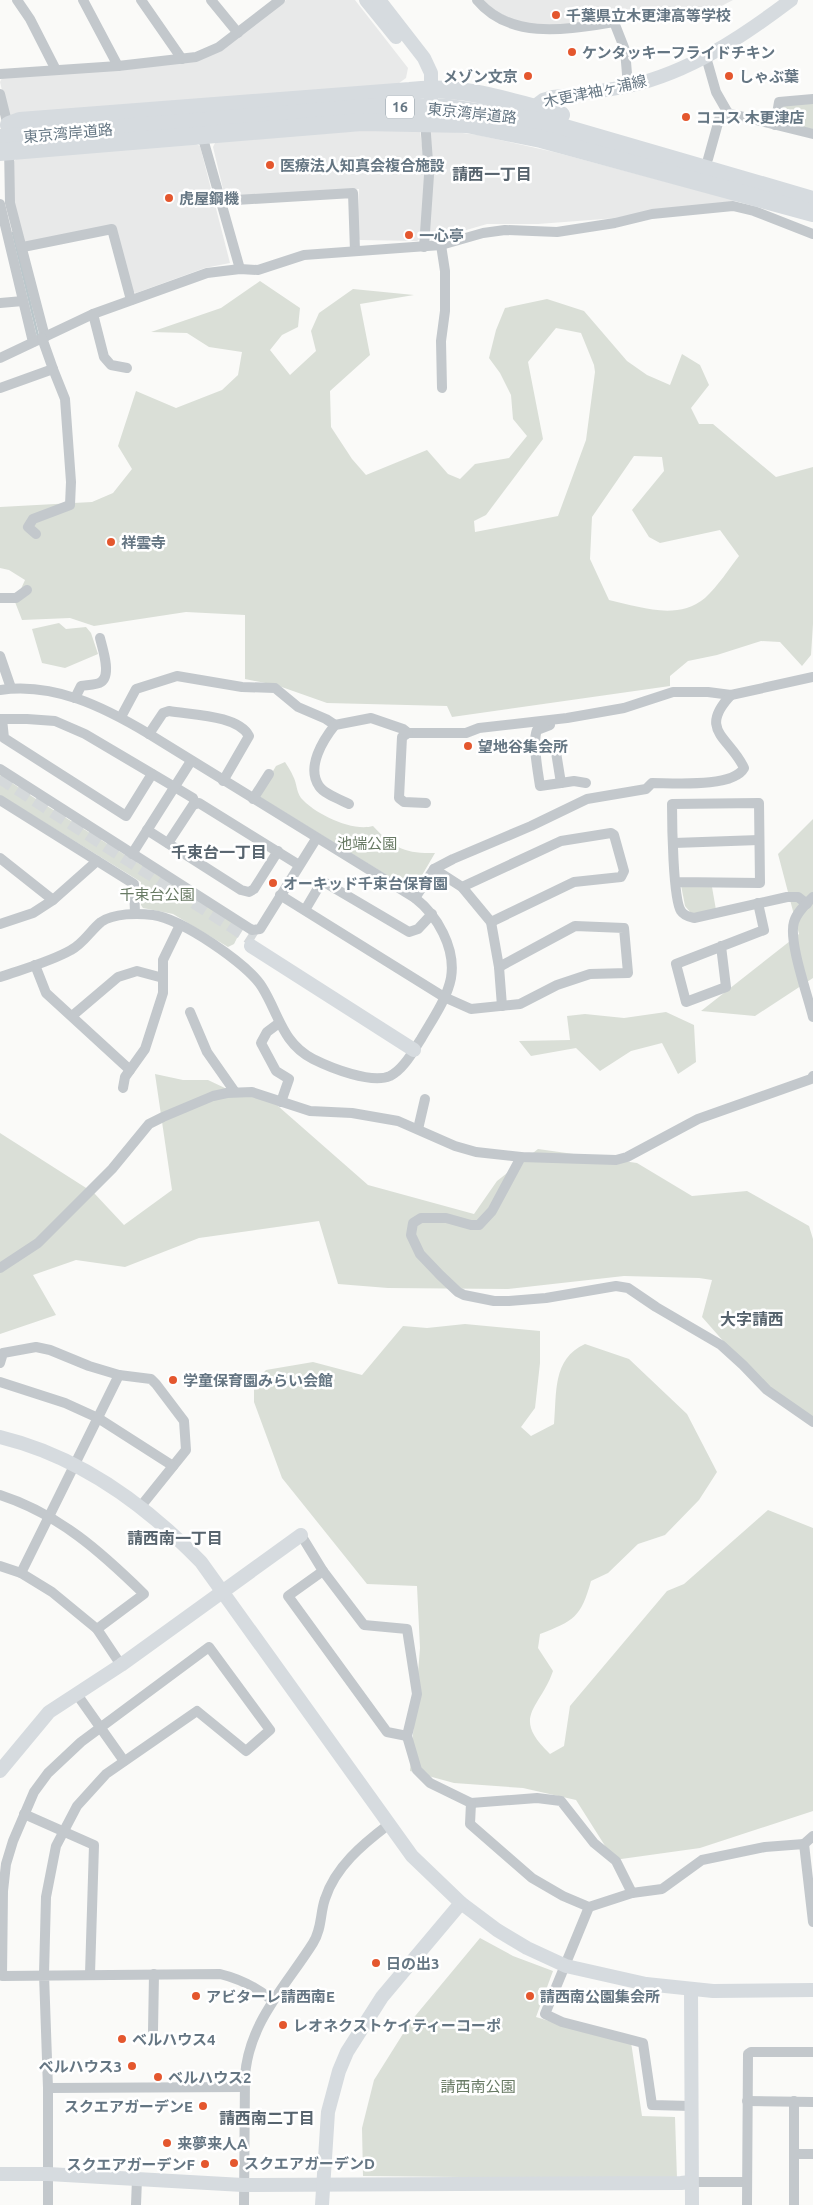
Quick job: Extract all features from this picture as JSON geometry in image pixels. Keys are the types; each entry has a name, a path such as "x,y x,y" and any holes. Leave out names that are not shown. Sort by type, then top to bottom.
{"highway":[{"name":"16","path":"4,138 20,121 410,92 432,88 467,91 532,107 775,179 813,195"},
{"name":"東京湾岸道路","path":"4,138 362,108 429,107 474,111 544,122 813,200"},
{"name":"東京湾岸道路","path":"4,138 202,134 362,122 425,121 467,124 576,148 813,213"}],"street":[{"path":"17,0 30,19 56,70"},
{"path":"83,0 118,66"},
{"path":"141,0 182,59"},
{"path":"211,0 238,33"},
{"path":"0,74 118,66 196,57 208,53 238,33 280,0"},
{"path":"366,0 424,73 432,88"},
{"path":"379,0 424,58 431,73 431,105 425,121 429,176 424,247"},
{"path":"477,0 503,21 524,27 565,29 614,22 625,50 628,86"},
{"name":"木更津袖ヶ浦線","path":"510,132 532,107 553,97 628,86 706,57 745,35 791,0"},
{"path":"706,57 716,92 728,113"},
{"path":"0,94 10,203 23,247 34,298 40,339"},
{"path":"774,125 779,102 813,99"},
{"path":"708,159 720,116 728,113 813,134"},
{"path":"202,134 240,269"},
{"path":"220,201 353,193 355,251"},
{"path":"0,204 4,240 22,301 65,400 71,482 70,505 33,519 28,527 36,534"},
{"path":"0,358 93,314 207,272 240,269 258,270 304,255 441,245 483,233 505,230 556,232 615,223 652,214 733,206 754,211 813,234"},
{"path":"23,247 112,229 131,300"},
{"path":"441,245 445,271 446,311 441,342 442,388"},
{"path":"0,303 22,301"},
{"path":"93,314 104,357 111,365 127,368"},
{"path":"0,388 53,369"},
{"path":"0,598 16,598 27,590"},
{"path":"75,698 81,686 101,682 105,677 106,660 100,638"},
{"path":"0,656 11,688"},
{"path":"121,717 136,689 177,676 242,686 275,688 298,707 335,725"},
{"path":"426,803 404,802 399,798 402,737 408,733 466,733 479,728 567,718 624,708 673,692 708,692 731,695 813,677"},
{"path":"0,690 11,688 57,692 89,702 121,717 415,898 432,914 444,934 450,954 451,978 444,997 402,1067 391,1075 378,1078 365,1077 312,1059 287,1038 270,1000 253,974 238,961 168,918 135,914 118,916 103,921 72,950 0,977"},
{"path":"415,898 434,869 587,799 646,789 652,783 722,781 741,773 744,768 738,755 721,738 717,728 719,707 731,695"},
{"path":"149,734 163,713 170,711 233,721 250,736 223,781"},
{"path":"152,774 126,816 4,738 1,719 27,718 55,721 85,734 193,798 195,803"},
{"path":"349,804 320,788 315,778 316,759 324,738 335,725 371,718 403,729 408,733"},
{"path":"567,718 537,730 535,735 540,786 574,781 586,783"},
{"path":"536,748 555,746 561,783"},
{"path":"132,854 191,761"},
{"path":"0,769 252,930 260,929 316,838"},
{"path":"252,799 269,774"},
{"path":"0,800 134,884 135,914"},
{"path":"168,843 195,803"},
{"path":"195,803 199,803 299,865"},
{"path":"676,882 760,882 759,803 672,804 676,882 678,902 681,911 686,916 694,918 725,913 787,897 798,897 810,901 794,922 793,942 813,1017"},
{"path":"147,830 241,890 249,892 254,890 278,851"},
{"path":"462,887 562,841 610,833 614,835 624,871 621,877 574,882 491,922"},
{"path":"674,843 759,840"},
{"path":"0,858 53,900"},
{"path":"0,924 34,913 53,900 97,861"},
{"path":"434,869 462,887 491,922 499,967 502,1006"},
{"path":"305,910 318,888 324,882 409,932 418,929 432,914"},
{"path":"280,895 444,997 471,1009 520,1004 557,985 590,974 628,973 624,928 575,926 499,967"},
{"path":"721,946 726,987 686,1002 676,964 721,946 764,930 758,903"},
{"path":"123,1088 125,1078 145,1049 162,993 165,954 180,925"},
{"path":"252,943 331,986 416,1046"},
{"path":"35,964 46,993 130,1070"},
{"path":"72,1016 118,977 138,971 163,978"},
{"path":"190,1012 207,1052 235,1092"},
{"path":"279,1022 267,1032 262,1043 276,1071 289,1079 281,1102"},
{"path":"0,1268 38,1243 112,1169 149,1124 212,1096 235,1092 252,1092 310,1111 352,1113 382,1118 418,1129 476,1152 522,1157 616,1160 627,1157 698,1119 811,1079 813,1076"},
{"path":"418,1129 424,1099"},
{"path":"522,1157 492,1212 480,1225 471,1225 435,1217 421,1218 413,1223 411,1235 416,1248 452,1286 464,1295 494,1301 546,1298 584,1290 623,1286 720,1345 767,1390 813,1422"},
{"path":"0,1363 3,1353 36,1347 50,1350 89,1366 119,1374 150,1379 184,1421 186,1450 140,1506"},
{"path":"21,1573 119,1374"},
{"path":"0,1382 65,1403 98,1418 173,1466"},
{"path":"0,1437 14,1440 75,1465 119,1490 171,1531 201,1562 412,1856 461,1903 497,1930 528,1948 566,1966 646,1984 713,1991 813,1990"},
{"path":"0,1495 18,1501 65,1525 106,1557 144,1594 97,1629"},
{"path":"0,1771 49,1712 121,1665 301,1535 324,1571 364,1625 407,1629 417,1694 407,1736 418,1770 430,1783 471,1803 537,1798 561,1801 594,1843 616,1861 632,1893"},
{"path":"0,1566 21,1573 52,1592 97,1629 121,1665"},
{"path":"324,1571 288,1596 387,1732 407,1736"},
{"path":"48,2205 48,2088 44,1974 46,1897 56,1846 77,1806 106,1774 197,1711 246,1751 270,1730 208,1647 81,1742 48,1773 34,1792 6,1864 3,1891 2,1976 44,1974 220,1974 238,1978 257,1988 272,2000"},
{"path":"76,1694 124,1761"},
{"path":"471,1803 470,1824 532,1878 563,1896 590,1907 632,1893 662,1889 702,1860 765,1847 804,1844 813,1836"},
{"path":"24,1814 94,1845 90,1974"},
{"path":"244,2205 244,2087 246,2063 257,2028 272,2000 317,1937 324,1899 346,1861 361,1845 388,1825"},
{"path":"804,1844 811,1879 813,1922"},
{"path":"322,2205 328,2112 339,2071 347,2052 382,1997 461,1903"},
{"path":"590,1907 545,2014 562,2022 643,2043 652,2105 691,2106"},
{"path":"153,2030 154,1974"},
{"path":"691,1989 690,2182 692,2205"},
{"path":"747,2205 748,2054 751,2052 813,2052"},
{"path":"48,2088 244,2087"},
{"path":"747,2101 813,2102"},
{"path":"794,2101 794,2205"},
{"path":"794,2154 813,2154"},
{"path":"0,2174 48,2174 243,2185 682,2184 690,2182 747,2182"},
{"path":"136,2205 137,2179"}],"shaded area":[{"path":"286,0 355,0 408,68 406,78 395,86 11,117 8,115 0,82 2,78 222,50"},
{"name":"千葉県立木更津高等学校","path":"481,0 733,0 712,11 667,23 621,12 610,13 608,21 557,28 518,22 491,9"},
{"path":"416,127 420,131 425,168 421,238 417,241 360,240 357,237 359,189 228,197 224,193 213,147 216,141"},
{"path":"432,129 478,135 554,152 738,201 653,210 617,218 538,224 487,224 432,240 429,236 428,133"},
{"path":"194,143 200,146 230,263 205,268 136,293 131,291 114,226 26,243 24,240 13,201 12,164 17,158"}],"green space":[{"path":"813,103 813,129 778,123 782,105"},
{"path":"260,281 300,308 298,327 282,335 270,350 290,375 316,351 311,331 319,313 353,289 414,295 360,304 370,355 330,391 331,427 352,459 366,475 427,450 448,474 460,479 475,464 509,458 527,436 513,419 511,395 500,373 489,358 496,330 505,308 547,299 584,311 627,361 647,375 670,385 682,354 700,365 709,385 691,408 699,424 713,424 776,477 813,467 813,624 811,655 802,666 780,642 761,641 717,655 688,661 670,676 670,686 452,717 447,706 327,703 276,685 245,679 245,615 186,612 94,626 70,618 22,620 15,602 25,580 9,570 0,568 0,507 92,502 113,493 132,469 118,446 136,391 176,408 222,390 238,375 242,352 209,347 187,333 151,332 221,308","holes":["556,328 581,333 595,372 586,440 558,516 475,532 474,521 486,515 543,439 528,362","634,456 662,457 664,471 632,510 649,537 660,543 720,530 739,556 705,598 683,609 671,611 646,609 609,600 590,559 592,517"]},
{"path":"59,623 66,629 86,627 91,633 98,654 65,668 42,663 32,629"},
{"name":"池端公園","path":"285,762 301,798 315,810 345,824 364,827 373,826 386,839 400,848 415,852 435,853 414,889 412,890 403,885 260,797 260,793 276,766"},
{"name":"千束台公園","path":"0,775 240,927 241,930 234,944 228,947 173,914 143,908 141,905 141,882 0,795"},
{"path":"813,819 813,978 755,1016 701,1011 799,934 778,854"},
{"path":"681,885 712,887 716,910 700,915 691,913 685,906"},
{"path":"666,1012 694,1025 696,1062 678,1074 662,1043 631,1051 600,1071 576,1048 531,1056 519,1041 570,1040 567,1016 585,1014 624,1018"},
{"path":"155,1074 183,1080 208,1080 227,1089 270,1099 368,1185 474,1214 497,1181 538,1149 637,1163 692,1196 747,1191 809,1226 813,1239 813,1417 754,1382 740,1360 702,1317 712,1280 624,1276 508,1289 388,1288 338,1284 319,1221 199,1238 125,1267 76,1260 33,1275 56,1315 0,1334 0,1133 94,1193 124,1225 172,1190"},
{"path":"465,1324 540,1331 540,1363 535,1408 521,1427 531,1436 554,1424 556,1389 561,1368 574,1350 585,1344 629,1359 687,1414 717,1472 699,1500 665,1535 638,1544 608,1573 591,1581 584,1603 574,1616 561,1625 540,1634 538,1648 553,1671 532,1712 530,1721 538,1741 550,1754 564,1746 570,1706 667,1591 684,1584 768,1510 813,1528 813,1811 700,1848 614,1860 576,1800 523,1788 454,1783 410,1771 420,1648 417,1586 367,1584 282,1478 254,1402 254,1383 266,1370 313,1362 362,1375 403,1326 427,1328"},
{"name":"請西南公園","path":"480,1938 513,1956 553,1971 536,2017 582,2031 631,2042 642,2116 675,2117 677,2179 363,2176 362,2128 374,2080 411,2021"}],"waterway":[{"path":"13,233 38,336"}],"tunnel":[{"path":"0,777 254,940"}],"place":[{"name":"千葉県立木更津高等学校","path":"556,15"},
{"name":"ケンタッキーフライドチキン","path":"572,52"},
{"name":"メゾン文京","path":"528,76"},
{"name":"しゃぶ葉","path":"729,76"},
{"name":"ココス 木更津店","path":"686,117"},
{"name":"医療法人知真会複合施設","path":"270,165"},
{"name":"虎屋鋼機","path":"169,198"},
{"name":"一心亭","path":"409,235"},
{"name":"祥雲寺","path":"111,542"},
{"name":"望地谷集会所","path":"468,746"},
{"name":"オーキッド千束台保育園","path":"273,883"},
{"name":"学童保育園みらい会館","path":"173,1380"},
{"name":"日の出3","path":"376,1963"},
{"name":"アビターレ請西南E","path":"196,1996"},
{"name":"請西南公園集会所","path":"530,1996"},
{"name":"レオネクストケイティーコーポ","path":"283,2025"},
{"name":"ベルハウス4","path":"122,2039"},
{"name":"ベルハウス3","path":"132,2066"},
{"name":"ベルハウス2","path":"158,2077"},
{"name":"スクエアガーデンE","path":"203,2106"},
{"name":"来夢来人A","path":"167,2143"},
{"name":"スクエアガーデンD","path":"234,2163"},
{"name":"スクエアガーデンF","path":"205,2164"}],"district":[{"name":"請西一丁目","path":"492,174"},
{"name":"千束台一丁目","path":"219,852"},
{"name":"大字請西","path":"752,1319"},
{"name":"請西南一丁目","path":"175,1538"},
{"name":"請西南二丁目","path":"267,2118"}]}
